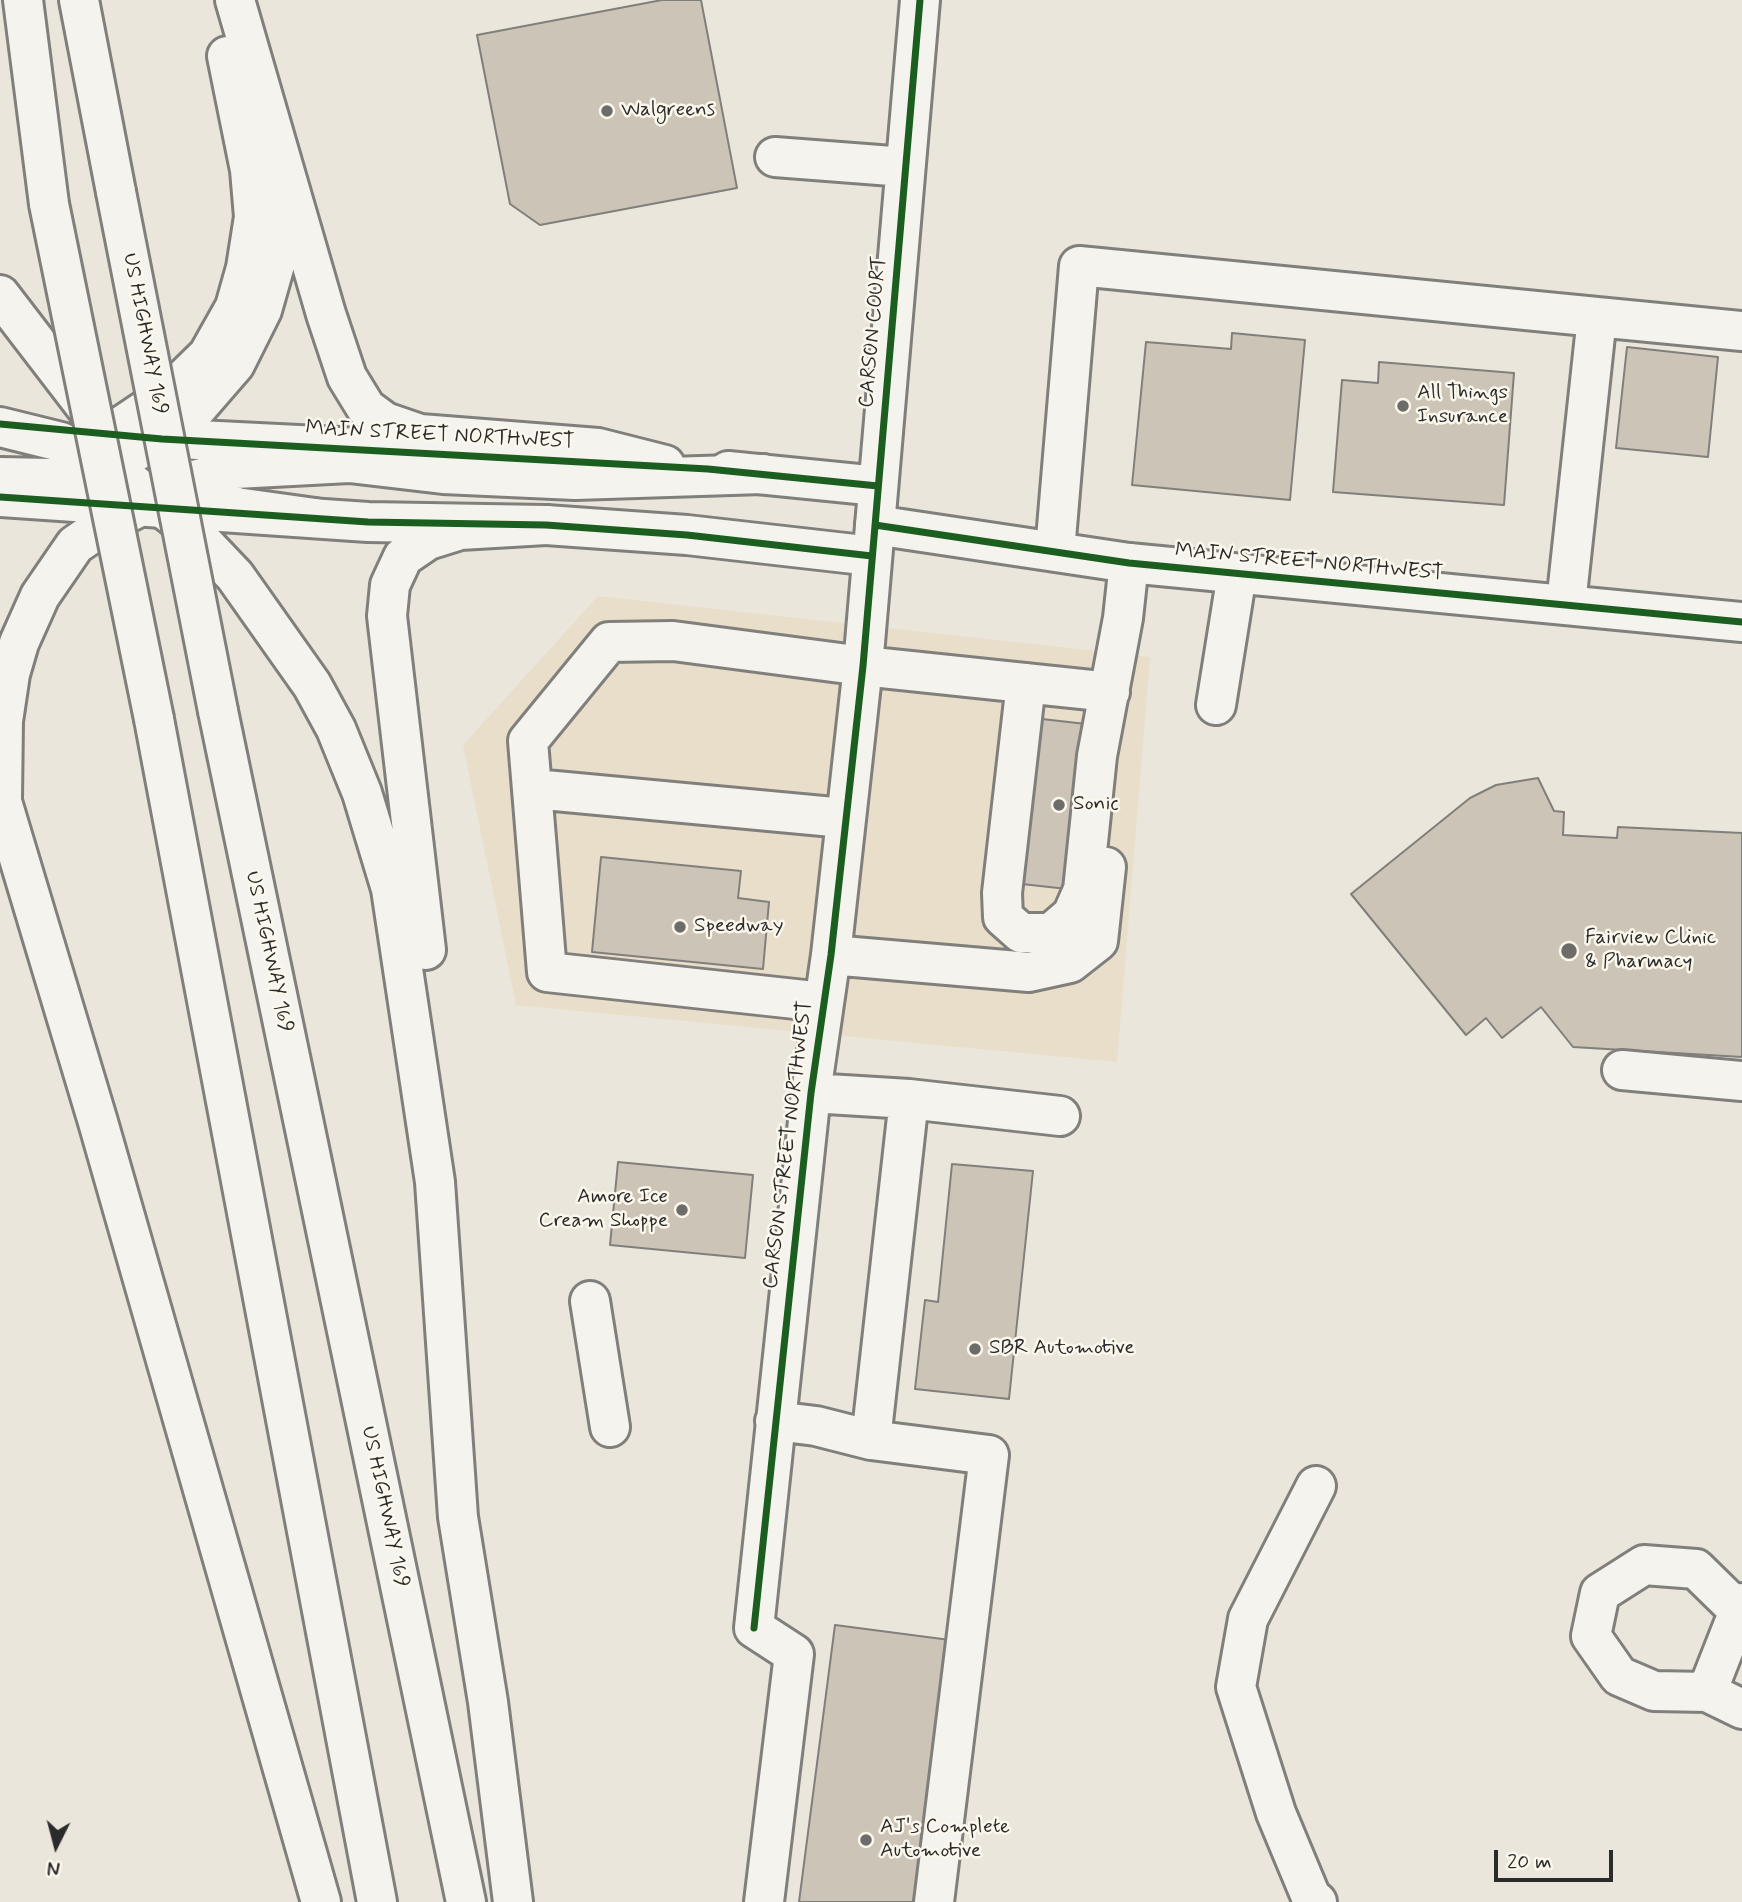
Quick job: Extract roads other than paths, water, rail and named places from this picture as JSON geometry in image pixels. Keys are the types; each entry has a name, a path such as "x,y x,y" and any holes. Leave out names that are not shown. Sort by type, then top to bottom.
{"main road":[{"path":"23,0 49,204 154,719 377,1902"},
{"name":"US HIGHWAY 169","path":"79,0 218,711 466,1902"},
{"path":"128,448 166,396 208,355 229,322 246,268 254,217 250,170 212,0"},
{"path":"235,0 281,168 347,377 366,408 385,422 420,434 598,448 670,466"},
{"name":"CARSON COURT","path":"863,666 920,0"},
{"path":"775,157 905,167"},
{"path":"0,477 71,477 196,409 227,374 254,328 268,293 278,254 281,168"},
{"path":"1055,551 1079,266 1742,331"},
{"path":"0,295 128,448 162,499 235,576 312,685 341,741 362,793 391,888 435,1182 458,1517 488,1702 513,1902"},
{"path":"1566,604 1597,317"},
{"path":"0,426 72,446"},
{"name":"MAIN STREET NORTHWEST","path":"0,426 128,448 670,466 878,486"},
{"path":"0,455 20,455 72,446 128,448"},
{"path":"321,1902 98,1122 1,796 5,700 10,674 29,619 56,569 75,545 162,499 235,469 349,463 443,474 575,480 763,474"},
{"name":"MAIN STREET NORTHWEST","path":"0,497 162,499 368,523 546,525 687,535 874,540 1055,551 1129,563 1742,622"},
{"path":"435,1182 439,1117 430,998 387,616 390,585 403,557 428,540 460,530 546,525"},
{"path":"1026,683 1002,893 1003,917 1021,933 1051,933 1072,915 1083,890 1097,756 1110,692 1129,563"},
{"path":"1216,705 1237,574"},
{"path":"823,1002 547,972 528,741 609,642 673,641 863,666 1110,692"},
{"name":"CARSON STREET NORTHWEST","path":"764,1902 794,1654 754,1628 811,1093 831,955 844,818 863,666"},
{"path":"831,955 1029,972 1070,963 1098,941 1121,729 1110,692"},
{"path":"534,789 844,818"},
{"path":"1622,1070 1742,1081"},
{"path":"811,1093 909,1099 1059,1116"},
{"path":"871,1440 909,1099"},
{"path":"590,1301 610,1427"},
{"path":"775,1421 816,1426 871,1440 989,1455 934,1902"},
{"path":"1316,1486 1248,1619 1236,1687 1276,1813 1311,1897 1317,1902"},
{"path":"1707,1692 1740,1609 1696,1569 1644,1565 1600,1593 1591,1636 1619,1676 1654,1691 1707,1692 1742,1709"}],"place":[{"name":"Walgreens","path":"607,111"},
{"name":"All Things Insurance","path":"1403,406"},
{"name":"Sonic","path":"1059,805"},
{"name":"Speedway","path":"680,927"},
{"name":"Fairview Clinic & Pharmacy","path":"1569,951"},
{"name":"Amore Ice Cream Shoppe","path":"682,1210"},
{"name":"SBR Automotive","path":"975,1349"},
{"name":"AJ's Complete Automotive","path":"866,1840"}]}
